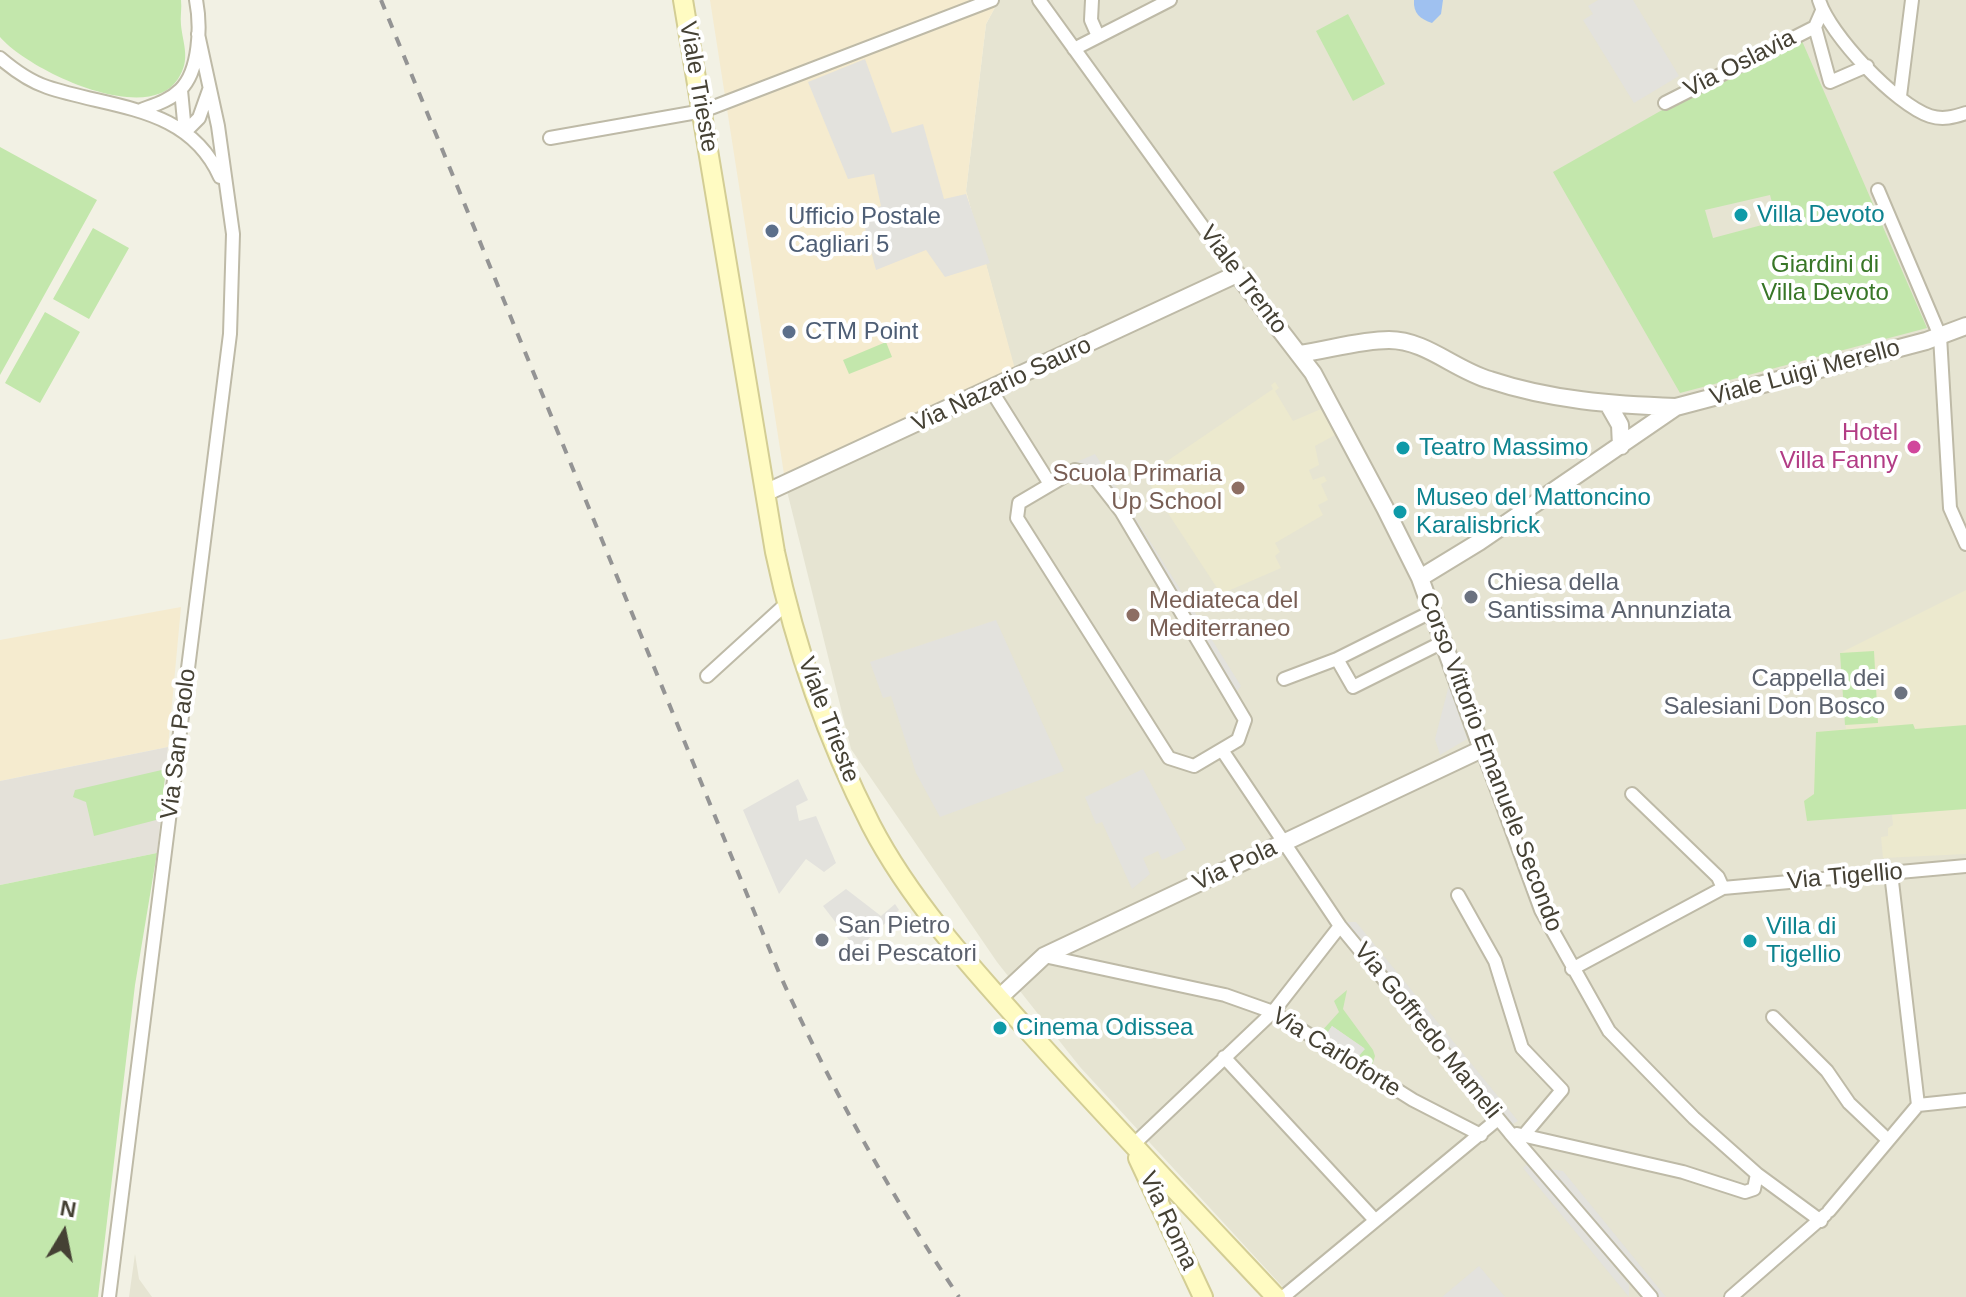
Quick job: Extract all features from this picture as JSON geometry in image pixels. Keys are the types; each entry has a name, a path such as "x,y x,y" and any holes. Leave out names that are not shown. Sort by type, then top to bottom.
{"main road":[{"name":"Viale Trieste","path":"683,0 786,604 832,740 871,826 914,893 999,998 1276,1297"},
{"name":"Via Roma","path":"1133,1145 1203,1297"}],"street":[{"name":"Via San Paolo","path":"109,1297 230,334 233,234 198,34 196,0"},
{"path":"550,138 703,111 992,0"},
{"name":"Viale Trento","path":"1039,0 1237,274 1313,373 1420,578"},
{"path":"1092,0 1091,20 1098,36"},
{"path":"1074,49 1170,0"},
{"path":"1900,96 1912,0"},
{"path":"1821,5 1867,66 1913,108 1939,118 1966,113"},
{"name":"Via Oslavia","path":"1821,5 1815,27 1830,82 1867,66"},
{"name":"Via Oslavia","path":"1665,103 1815,27"},
{"name":"Via San Paolo","path":"181,90 190,74 198,34"},
{"name":"Via San Paolo","path":"0,58 44,87 141,110 185,132 213,160 226,190"},
{"path":"141,110 163,102 181,90 185,132"},
{"path":"185,132 199,118 209,90"},
{"path":"1878,190 1940,336 1950,508 1966,544"},
{"name":"Via Nazario Sauro","path":"765,493 1237,274"},
{"name":"Viale Luigi Merello","path":"1420,578 1676,407 1940,336 1966,326"},
{"path":"1299,354 1388,340 1411,342 1485,379 1608,404 1676,407"},
{"path":"991,390 1050,484"},
{"path":"1608,404 1620,425 1621,446"},
{"path":"1641,406 1647,427"},
{"path":"1075,470 1088,471 1121,511 1245,720 1238,740 1222,750 1194,766 1169,758 1017,518 1019,503 1075,470"},
{"name":"Corso Vittorio Emanuele Secondo","path":"1420,578 1541,910 1609,1031 1694,1118 1757,1174 1826,1214"},
{"path":"707,676 786,604"},
{"path":"1284,679 1337,659 1433,611"},
{"path":"1337,659 1353,687 1443,642"},
{"name":"Via Pola","path":"999,998 1044,956 1482,749"},
{"name":"Via Goffredo Mameli","path":"1222,750 1340,926 1498,1119 1651,1297"},
{"path":"1632,794 1718,877 1723,888"},
{"name":"Via Tigellio","path":"1572,969 1723,888 1966,866"},
{"path":"1891,873 1918,1105"},
{"path":"1458,895 1495,961 1522,1048 1562,1090 1524,1135"},
{"path":"1133,1145 1273,1012 1340,926"},
{"name":"Via Carloforte","path":"1044,956 1225,995 1273,1012 1413,1100 1481,1135"},
{"path":"1773,1017 1827,1071 1849,1103 1888,1140"},
{"path":"1224,1057 1374,1219"},
{"path":"1731,1297 1826,1214 1918,1105 1966,1100"},
{"path":"1283,1297 1498,1119"},
{"path":"1510,1133 1683,1172 1745,1192 1754,1189 1757,1174"}],"shaded area":[{"path":"710,0 999,0 986,24 966,191 1015,369 786,487"},
{"path":"999,0 1966,0 1966,1297 1292,1297 1080,1067 997,962 851,749 786,487 1014,368 966,191 986,24"},
{"path":"1598,0 1633,0 1679,76 1634,103 1583,20 1593,14 1588,6"},
{"path":"865,59 892,133 923,124 944,199 966,194 990,263 945,277 926,250 876,270 861,213 881,206 874,174 848,179 808,82"},
{"name":"Scuola Primaria Up School","path":"1275,382 1279,388 1275,391 1293,421 1321,409 1335,435 1315,446 1319,465 1309,470 1313,480 1324,476 1327,481 1321,484 1328,500 1318,505 1323,515 1275,543 1280,552 1275,556 1281,568 1221,594 1160,501 1164,499 1161,494 1157,496 1145,476 1273,389 1271,385"},
{"path":"1095,454 1241,686 1235,694 1091,466 1074,463"},
{"path":"1966,590 1966,854 1883,858 1881,837 1888,836 1888,828 1893,825 1892,814 1807,821 1804,801 1814,794 1816,732 1846,729 1840,653"},
{"path":"181,607 168,747 0,781 0,640"},
{"path":"996,620 1064,771 940,817 916,773 891,696 883,698 870,662"},
{"path":"1449,685 1467,739 1440,755 1435,739"},
{"path":"168,747 157,853 0,885 0,781"},
{"path":"1143,769 1186,849 1162,860 1158,851 1143,858 1150,874 1132,889 1102,822 1096,824 1085,797"},
{"path":"798,779 808,800 796,806 799,821 816,816 836,863 824,872 806,859 779,894 743,810"},
{"path":"846,889 881,916 895,904 899,910 857,950 823,906"},
{"path":"1344,922 1356,922 1518,1121 1509,1126"},
{"path":"1332,1026 1365,1049 1358,1057 1326,1035"},
{"path":"1529,1162 1629,1285 1629,1297 1523,1168"},
{"path":"1550,1169 1563,1171 1666,1297 1653,1297"},
{"path":"135,1254 139,1279 152,1297 129,1297"},
{"path":"1479,1266 1505,1297 1442,1297"}],"green space":[{"path":"0,0 181,0 185,52 182,72 163,92 141,97 115,96 60,77 14,50 0,37"},
{"path":"1348,14 1385,84 1353,101 1316,31"},
{"name":"Giardini di Villa Devoto","path":"1802,41 1927,328 1680,393 1553,172 1722,76","holes":["1770,195 1777,221 1713,238 1705,210"]},
{"path":"0,147 97,200 0,375"},
{"path":"93,228 129,248 89,319 53,299"},
{"path":"45,312 80,332 40,403 5,383"},
{"path":"886,342 892,357 849,374 843,360"},
{"path":"1874,651 1878,723 1845,725 1840,653"},
{"path":"1913,724 1915,729 1966,725 1966,809 1807,821 1804,801 1814,794 1816,732"},
{"path":"166,769 160,819 94,836 86,802 73,797 75,790"},
{"path":"157,853 135,985 98,1297 0,1297 0,885"},
{"path":"1347,990 1343,1009 1373,1050 1372,1066 1358,1057 1364,1048 1332,1026 1326,1035 1320,1033 1339,1012 1334,1001"}],"water":[{"path":"1414,0 1443,0 1441,14 1432,23 1424,20 1416,12"}],"railway":[{"path":"381,0 780,975 863,1140 959,1297"}],"place":[{"name":"Villa Devoto","path":"1741,215"},
{"name":"Ufficio Postale Cagliari 5","path":"772,231"},
{"name":"CTM Point","path":"789,332"},
{"name":"Hotel Villa Fanny","path":"1914,447"},
{"name":"Teatro Massimo","path":"1403,448"},
{"name":"Scuola Primaria Up School","path":"1238,488"},
{"name":"Museo del Mattoncino Karalisbrick","path":"1400,512"},
{"name":"Chiesa della Santissima Annunziata","path":"1471,597"},
{"name":"Mediateca del Mediterraneo","path":"1133,615"},
{"name":"Cappella dei Salesiani Don Bosco","path":"1901,693"},
{"name":"San Pietro dei Pescatori","path":"822,940"},
{"name":"Villa di Tigellio","path":"1750,941"},
{"name":"Cinema Odissea","path":"1000,1028"}]}
